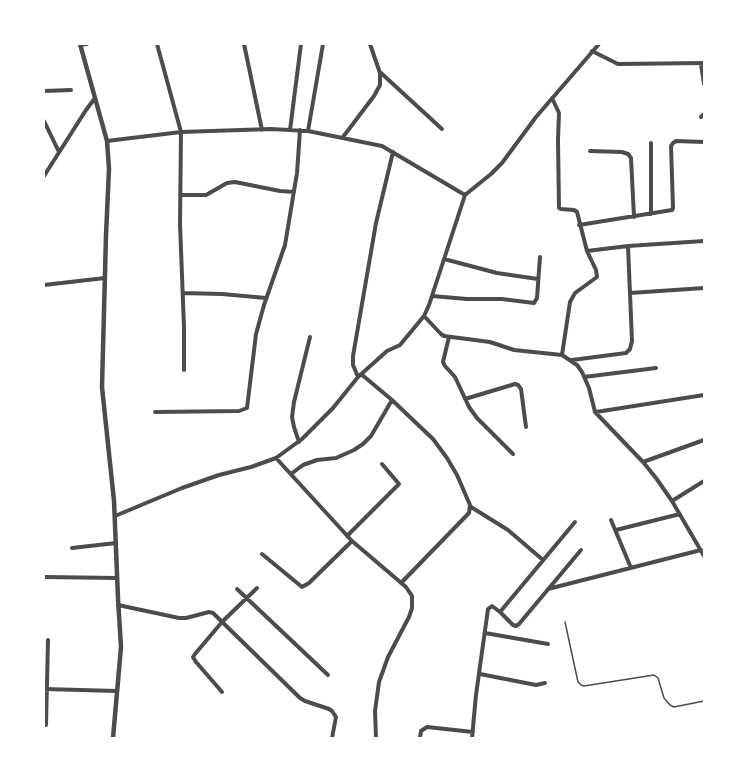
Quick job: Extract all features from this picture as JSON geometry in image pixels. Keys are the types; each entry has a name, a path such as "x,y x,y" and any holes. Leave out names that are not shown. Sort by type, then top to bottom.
{"street":[{"path":"82,44 107,141 109,169 102,387 115,516 121,647 113,738"},
{"path":"157,44 181,132 184,370"},
{"path":"244,44 261,130"},
{"path":"290,130 301,44"},
{"path":"308,131 323,44"},
{"path":"343,137 380,85 380,73 370,44"},
{"path":"115,516 182,488 276,458 299,442 333,408 359,376 387,351 400,345 424,316 465,195 492,174 552,98 599,44"},
{"path":"592,51 618,64 703,64 705,84"},
{"path":"380,73 442,129"},
{"path":"44,92 72,90"},
{"path":"44,176 95,98"},
{"path":"552,98 559,113 559,208 576,211 587,252 597,277 575,293 570,302 562,355"},
{"path":"44,121 59,152"},
{"path":"155,412 240,411 247,408 256,334 285,244 297,173 300,130"},
{"path":"107,141 181,132 308,131 382,146 465,195"},
{"path":"579,225 670,211 674,208 670,146 676,141 705,142"},
{"path":"651,143 651,214"},
{"path":"590,151 628,154 634,217"},
{"path":"393,152 376,223 352,356 353,365 359,376 392,400 433,439 457,475 471,507 508,530 543,561"},
{"path":"180,195 206,195 227,183 235,182 294,192"},
{"path":"587,252 628,246 705,241"},
{"path":"571,361 626,353 630,349 632,341 628,246"},
{"path":"432,296 534,303 537,298 540,257"},
{"path":"444,259 497,273 538,279"},
{"path":"44,285 105,278"},
{"path":"630,293 705,288"},
{"path":"183,293 266,298"},
{"path":"424,316 441,334 449,337 490,342 514,350 562,355 577,366 589,388 595,412 643,462 672,501 705,556"},
{"path":"449,337 443,362 477,418 513,454"},
{"path":"299,442 292,417 310,338"},
{"path":"584,377 656,368"},
{"path":"465,399 516,384 521,389 526,427"},
{"path":"595,412 705,395"},
{"path":"291,474 303,465 317,460 336,458 363,444 371,436 392,400"},
{"path":"643,462 705,440"},
{"path":"276,458 347,536 406,587 412,596 409,617 387,657 379,682 375,711 376,738"},
{"path":"347,536 399,484 382,464"},
{"path":"672,501 705,481"},
{"path":"401,583 469,513 471,507"},
{"path":"616,530 680,514"},
{"path":"611,520 631,568"},
{"path":"500,612 574,522"},
{"path":"262,554 302,587 352,541"},
{"path":"72,548 116,543"},
{"path":"472,738 488,609 492,606 516,626 581,550"},
{"path":"548,589 701,550"},
{"path":"44,577 117,578"},
{"path":"222,692 194,657 195,654 222,622 257,588"},
{"path":"237,589 328,675"},
{"path":"118,606 179,618 211,612 300,698 332,711 336,717 332,738"},
{"path":"485,633 548,644"},
{"path":"46,725 45,689 48,640"},
{"path":"480,674 536,684 545,683"},
{"path":"45,689 117,691"},
{"path":"420,738 421,731 428,727 473,732"}],"lane":[{"path":"565,622 578,682 581,685 654,675 658,678 664,698 670,705 674,707 705,701"}]}
